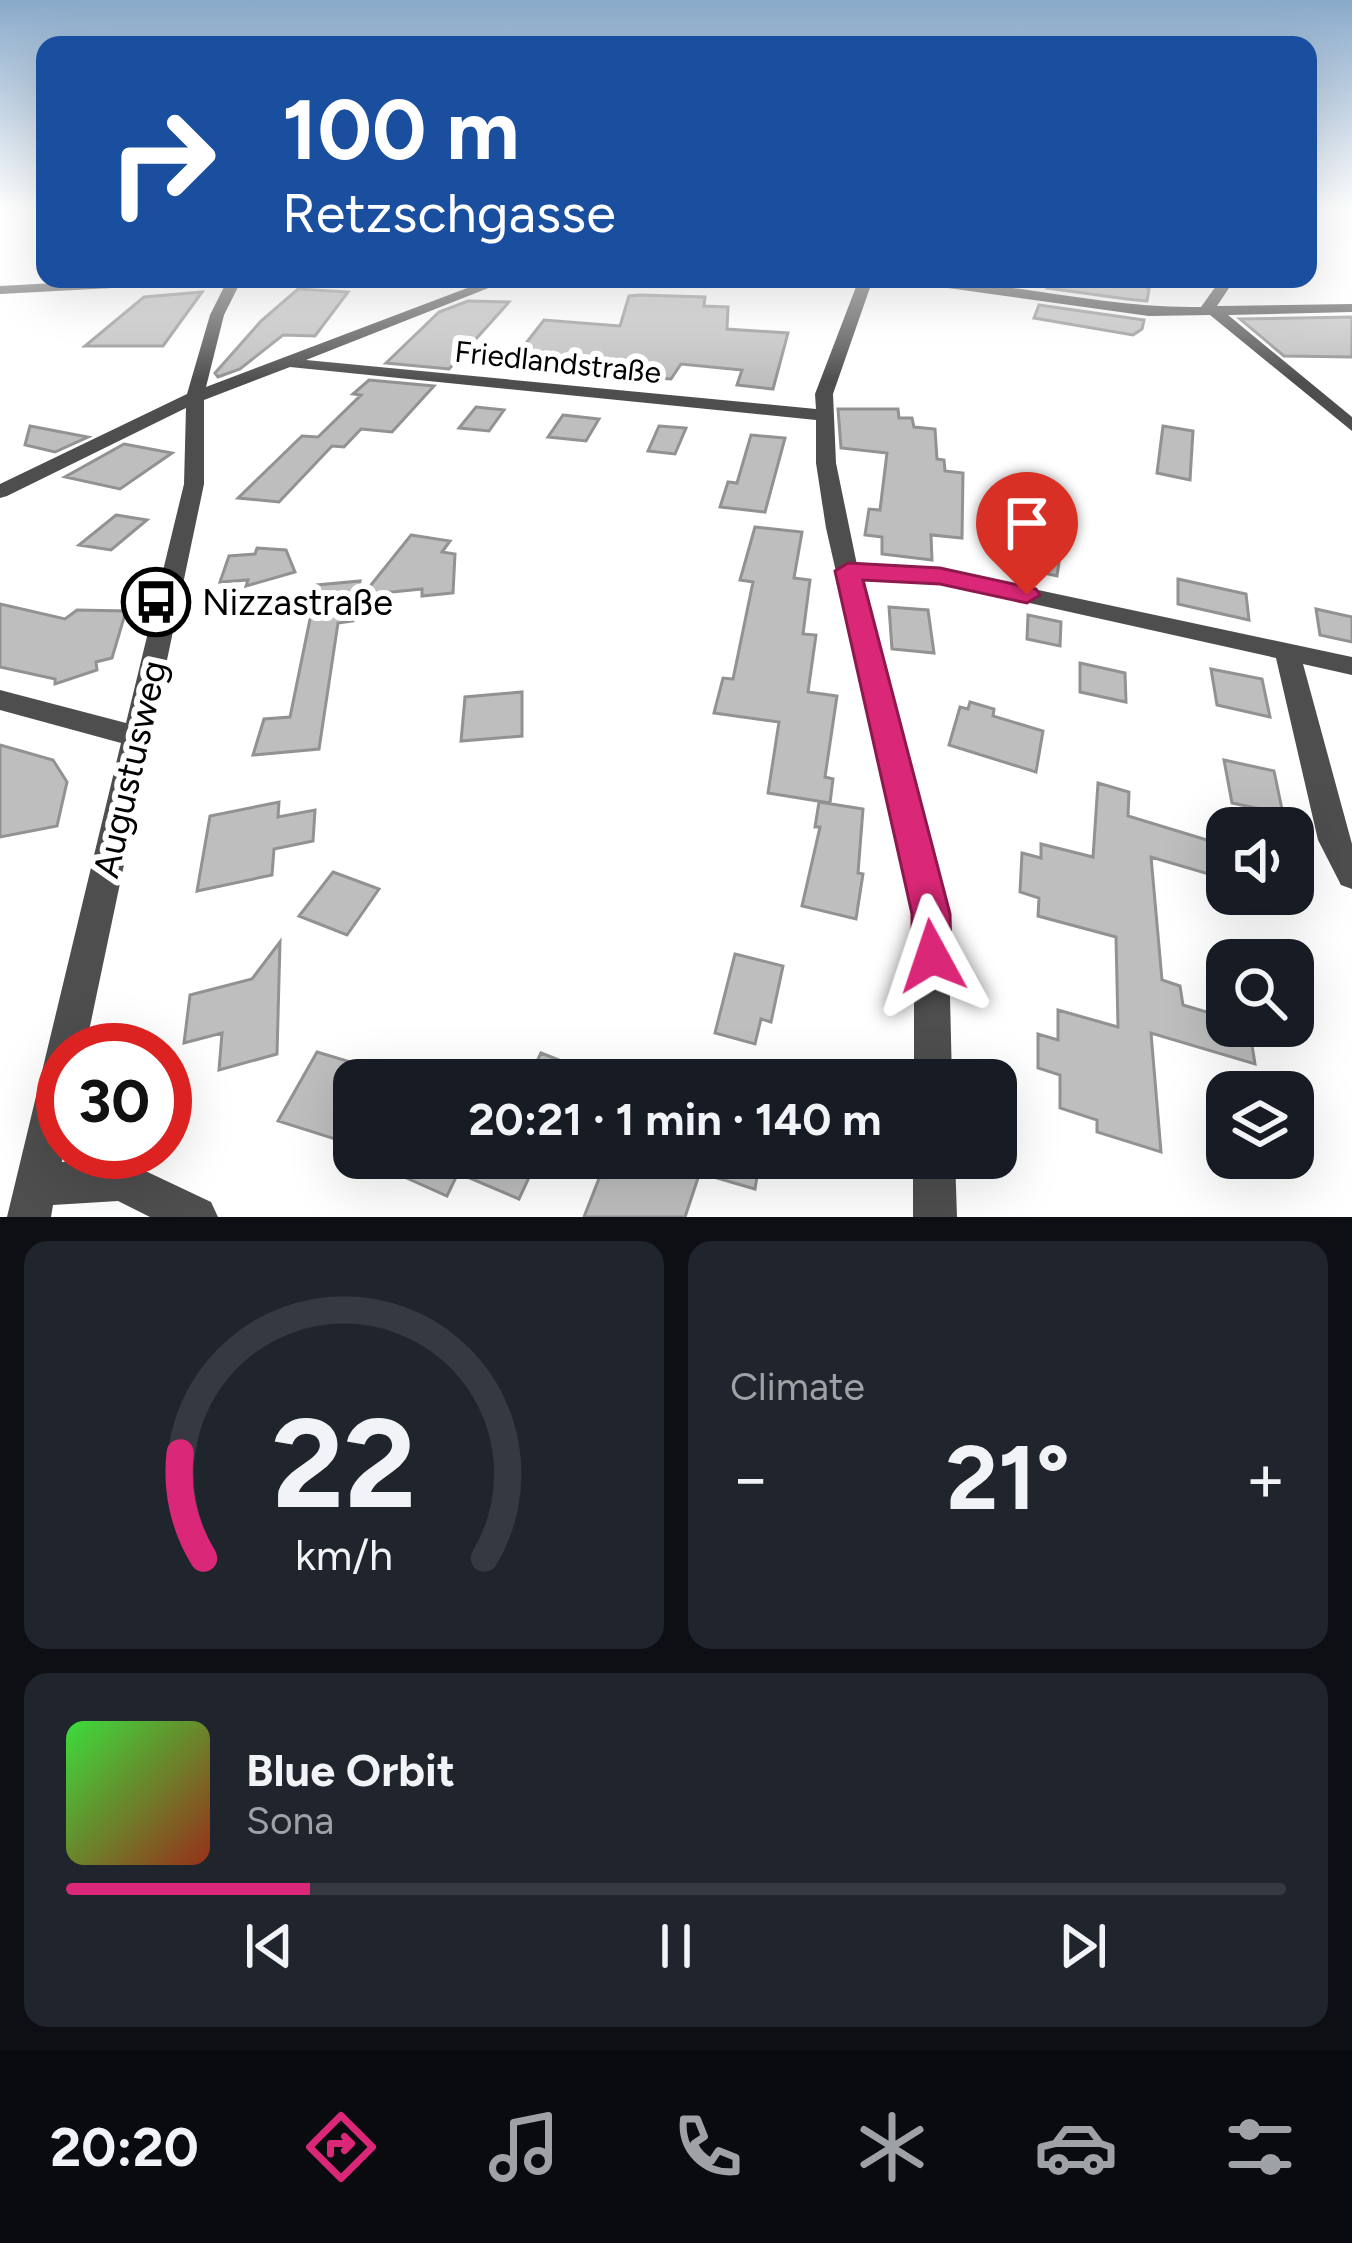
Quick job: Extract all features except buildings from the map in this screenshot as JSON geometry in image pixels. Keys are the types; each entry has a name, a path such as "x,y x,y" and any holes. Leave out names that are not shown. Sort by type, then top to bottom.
{"street":[{"path":"0,290 37,288"},
{"name":"Augustusweg","path":"72,1023 194,484 195,398 217,315 230,288"},
{"path":"0,492 195,398 481,288"},
{"path":"863,288 824,394 826,463 931,914 933,1059"},
{"path":"977,288 1149,312 1352,308"},
{"path":"1219,288 1209,299 1214,311 1352,426"},
{"name":"Friedlandstraße","path":"288,363 824,416"},
{"path":"848,571 940,576 1352,666"},
{"path":"1287,650 1334,840 1352,875"},
{"path":"0,700 135,736"},
{"path":"934,1179 935,1217"},
{"path":"32,1201 119,1180 196,1217"}],"place":[{"name":"Nizzastraße","path":"156,602"}],"route":[{"path":"932,956 931,914 848,571 940,576 1027,595"}]}
